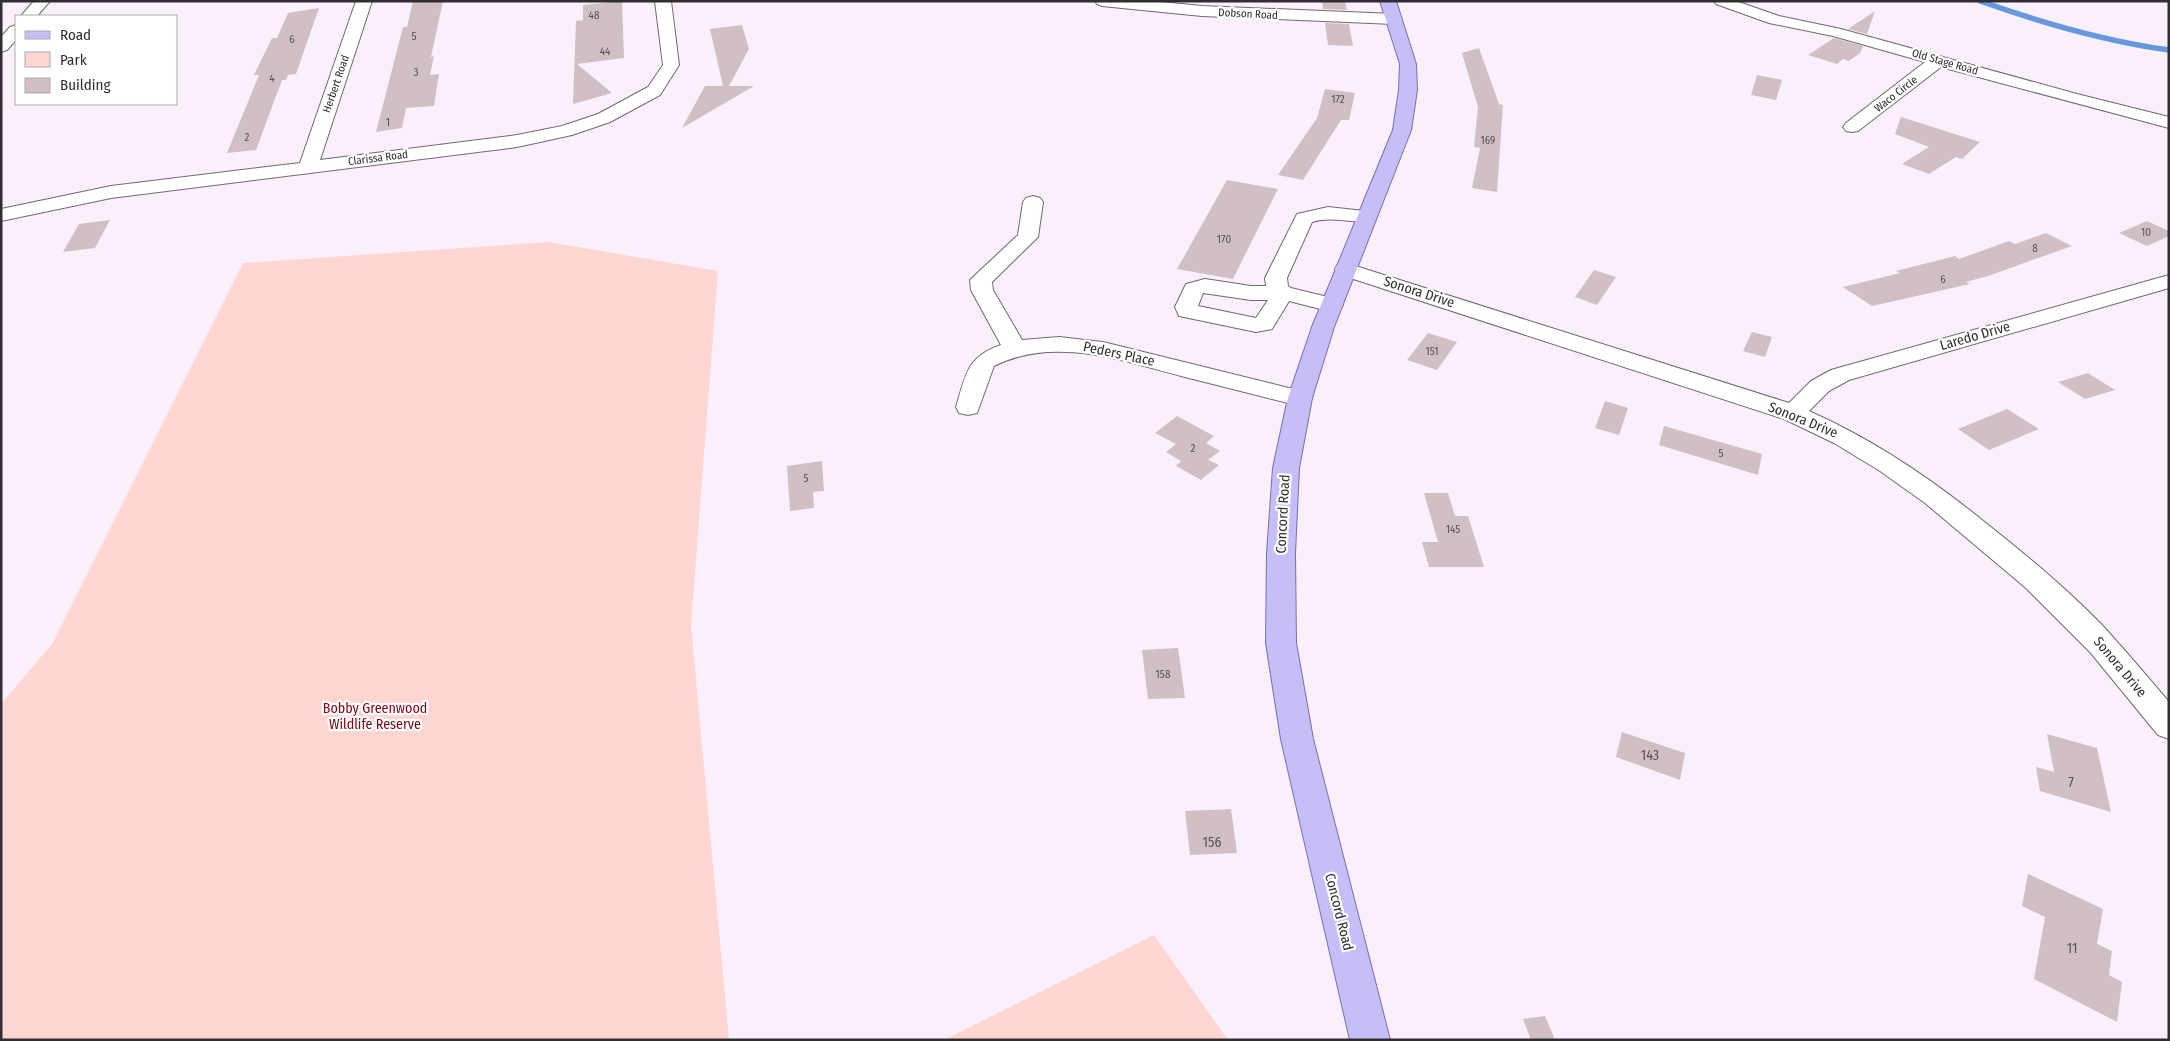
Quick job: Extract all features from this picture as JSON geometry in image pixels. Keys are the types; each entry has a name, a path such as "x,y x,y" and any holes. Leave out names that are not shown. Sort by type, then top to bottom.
{"main road":[{"name":"Concord Road","path":"1370,1040 1297,739 1280,643 1280,553 1286,468 1300,398 1322,327 1402,130 1408,90 1408,64 1391,10"}],"street":[{"path":"30,15 43,1"},
{"name":"Herbert Road","path":"308,167 364,1"},
{"name":"Clarissa Road","path":"1,215 111,192 517,141 566,132 604,118 654,91 671,65 663,1"},
{"name":"Dobson Road","path":"1102,1 1209,12 1391,10"},
{"name":"Old Stage Road","path":"1721,1 1775,20 1835,32 2071,98 2169,123"},
{"path":"1,48 15,31"},
{"name":"Waco Circle","path":"1852,127 1940,60"},
{"path":"1014,349 982,290 981,280 1028,238 1032,202"},
{"path":"1332,304 1283,293 1276,288 1276,278 1304,218 1317,212 1334,211 1367,216"},
{"name":"Sonora Drive","path":"1346,269 1793,413 1845,437 1892,465 1941,500 2010,558 2091,633 2169,726"},
{"name":"Laredo Drive","path":"1793,413 1820,386 1840,375 2169,281"},
{"name":"Peders Place","path":"968,407 979,371 986,361 1014,349 1037,344 1059,344 1103,349 1300,398"}],"green space":[{"name":"Bobby Greenwood Wildlife Reserve","path":"549,242 718,271 691,625 729,1040 1,1040 1,704 52,644 243,263"},
{"path":"1154,935 1228,1040 944,1040"}],"building":[{"path":"413,1 443,1 431,57 434,56 430,75 439,74 434,106 406,108 402,128 376,132 403,27 407,27"},
{"path":"622,1 624,58 577,64 612,93 573,104 576,21 583,20 583,5"},
{"path":"1322,1 1345,1 1347,10 1323,9"},
{"path":"319,8 296,74 288,75 286,80 282,80 256,150 227,153 259,75 254,75 272,38 277,38 288,13"},
{"path":"1875,11 1867,34 1848,29"},
{"path":"1325,23 1349,24 1353,46 1328,45"},
{"path":"742,25 749,49 729,86 754,86 682,128 705,86 723,86 710,29"},
{"path":"1834,38 1863,46 1860,53 1849,61 1843,59 1837,64 1808,55"},
{"path":"1479,48 1499,104 1503,105 1497,192 1472,188 1480,148 1474,147 1478,107 1462,53"},
{"path":"1757,75 1782,80 1776,100 1751,95"},
{"path":"1325,89 1355,93 1349,120 1341,120 1303,180 1278,175 1317,118"},
{"path":"1901,117 1980,142 1962,159 1956,157 1929,174 1902,164 1929,147 1895,134"},
{"path":"1227,180 1278,189 1233,279 1177,269"},
{"path":"110,220 95,248 63,252 79,224"},
{"path":"2147,221 2169,231 2169,236 2147,246 2119,233"},
{"path":"2046,233 2072,246 1966,282 1970,284 1872,306 1843,287 1900,273 1896,271 1955,256 1959,259 2009,241 2015,244"},
{"path":"1594,270 1616,277 1597,305 1575,297"},
{"path":"1752,332 1772,337 1765,357 1743,351"},
{"path":"1428,333 1457,342 1437,370 1407,360"},
{"path":"2088,373 2115,390 2085,399 2058,382"},
{"path":"1605,401 1628,408 1619,435 1595,428"},
{"path":"2007,409 2039,429 1989,450 1958,429"},
{"path":"1177,416 1214,436 1206,443 1220,451 1208,460 1219,465 1201,480 1176,466 1181,461 1166,452 1176,444 1155,433"},
{"path":"1664,426 1762,454 1758,475 1659,445"},
{"path":"822,461 824,491 813,492 814,508 790,511 787,466"},
{"path":"1424,493 1448,493 1455,516 1468,516 1484,567 1429,567 1422,542 1438,542"},
{"path":"1178,648 1185,698 1148,699 1142,650"},
{"path":"1622,732 1685,753 1680,780 1616,757"},
{"path":"2047,734 2097,748 2111,812 2040,791 2036,767 2054,772"},
{"path":"1231,809 1237,853 1190,855 1185,811"},
{"path":"2028,874 2103,909 2097,944 2112,951 2109,975 2122,982 2117,1022 2034,979 2045,917 2022,906"},
{"path":"1545,1016 1555,1040 1531,1040 1523,1019"}],"waterway":[{"path":"1980,1 2073,30 2121,42 2169,50"}]}
